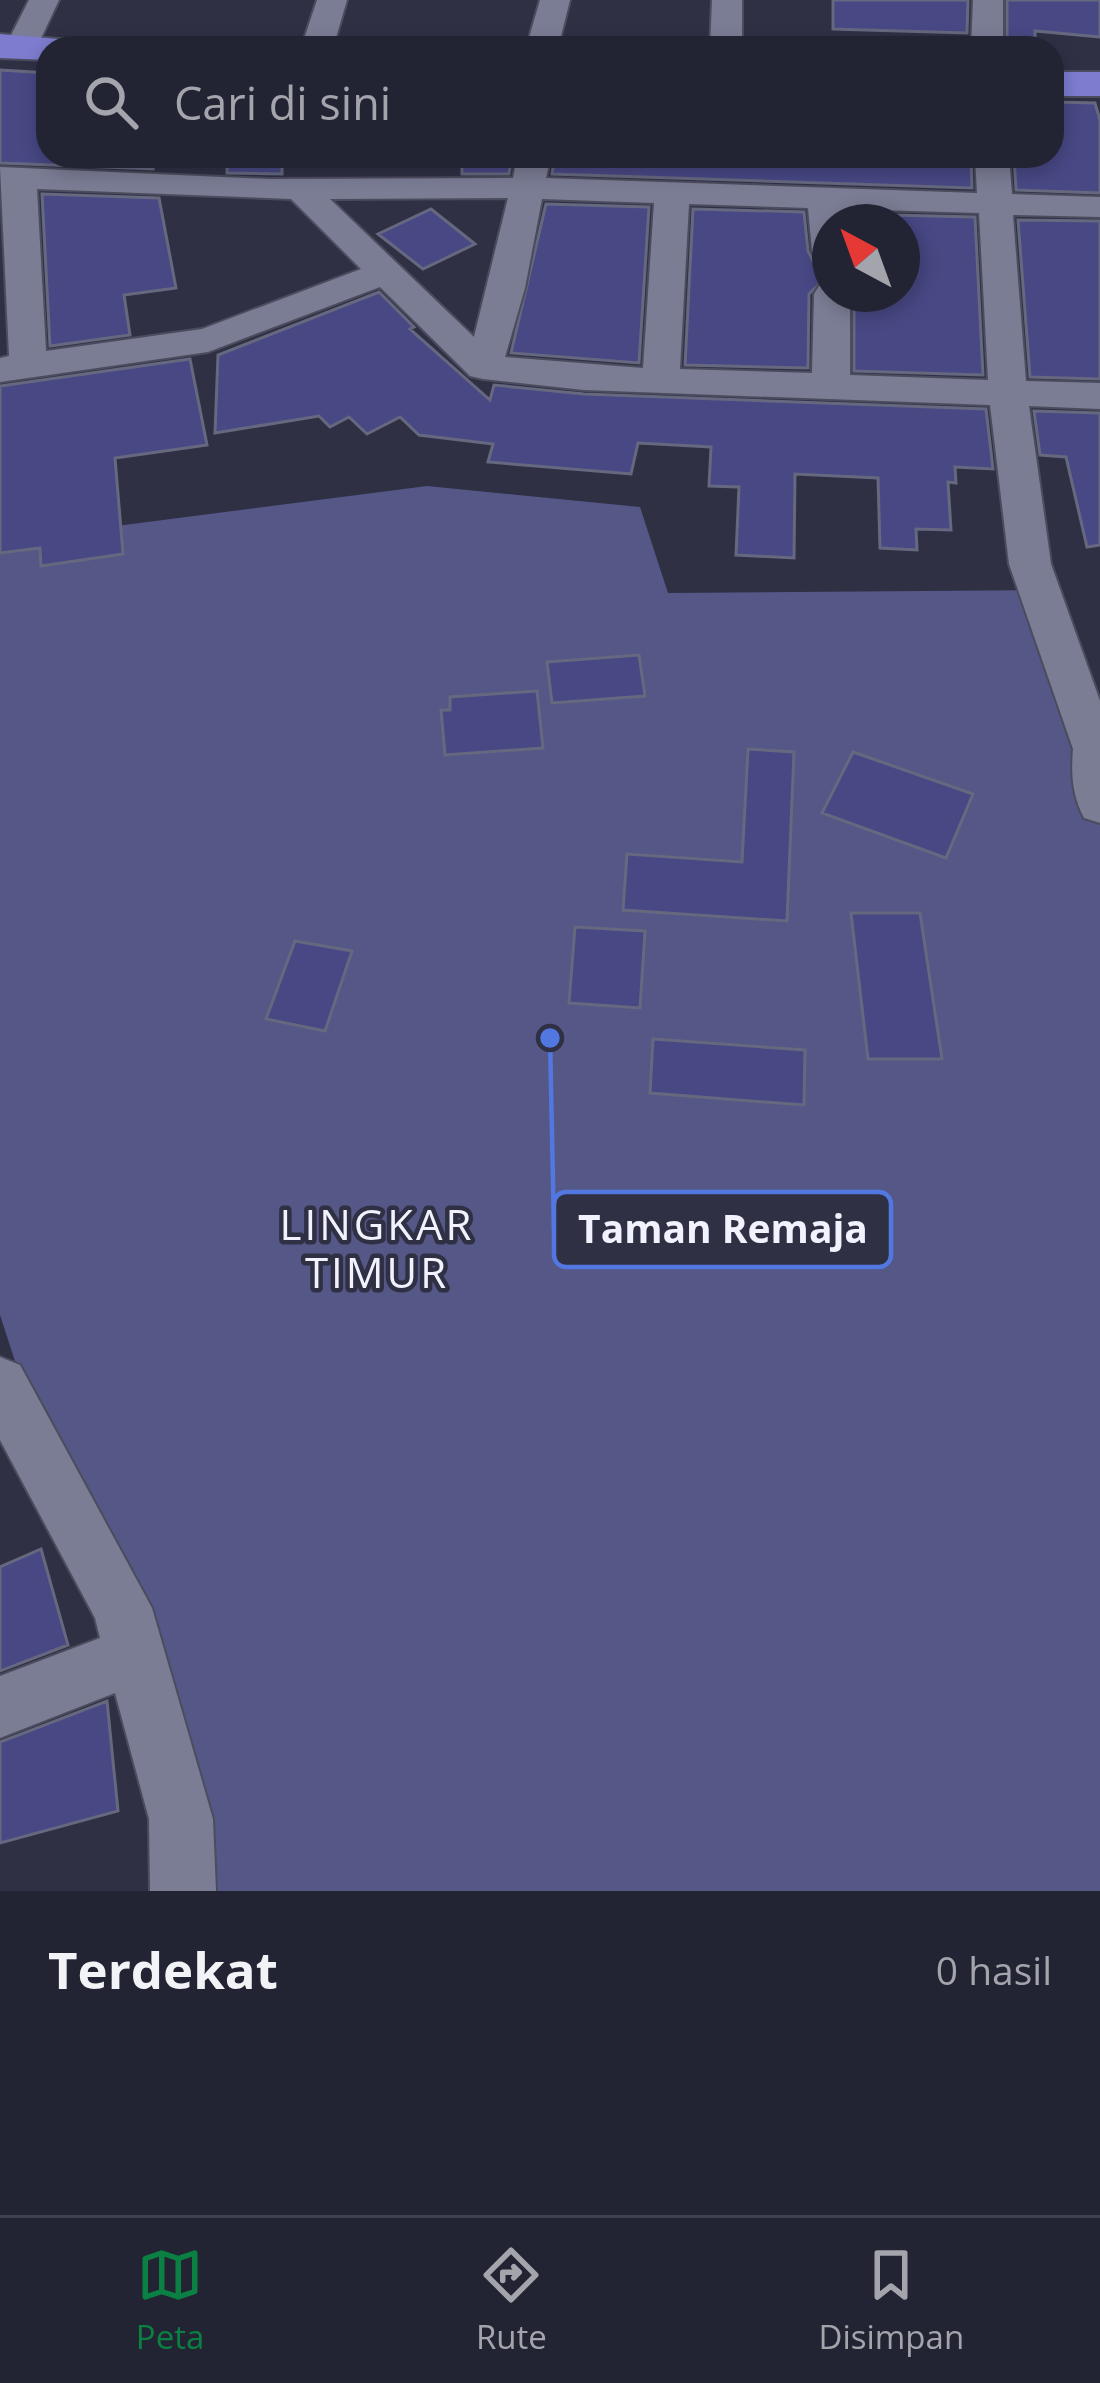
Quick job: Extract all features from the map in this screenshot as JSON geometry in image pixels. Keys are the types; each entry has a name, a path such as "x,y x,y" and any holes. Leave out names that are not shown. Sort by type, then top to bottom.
{"main road":[{"path":"1064,84 1100,84"}],"street":[{"path":"26,47 44,0"},
{"path":"321,36 332,0"},
{"path":"545,36 555,0"},
{"path":"726,36 727,0"},
{"path":"987,36 988,0"},
{"path":"993,168 1008,394 1030,564 1098,751 1093,775 1100,805"},
{"path":"386,272 208,340 14,369 9,178 531,172 673,195 1100,207"},
{"path":"483,367 508,288 531,172"},
{"path":"283,178 483,367 661,381 1100,396"},
{"path":"661,381 673,195"},
{"path":"825,200 825,204"},
{"path":"831,388 832,312"},
{"path":"0,1384 97,1554 136,1654 181,1819 183,1891"},
{"path":"0,1707 136,1654"}],"shaded area":[{"path":"427,486 640,507 668,593 1034,590 1100,761 1100,1891 162,1891 167,1829 0,1315 0,541"}],"building":[{"path":"833,0 968,0 967,33 833,29"},
{"path":"1007,0 1100,0 1100,37 1035,31 1035,36 1007,36"},
{"path":"0,70 36,72 36,164 0,163"},
{"path":"1064,102 1095,103 1100,120 1100,193 1016,190 1015,168 1064,168"},
{"path":"227,168 282,168 282,174 227,173"},
{"path":"462,168 510,168 509,174 462,174"},
{"path":"553,168 971,168 972,188 552,174"},
{"path":"42,194 159,198 176,288 124,295 130,335 50,346"},
{"path":"546,204 649,207 639,363 511,353"},
{"path":"431,209 475,244 423,269 378,234"},
{"path":"693,209 804,212 812,259 808,368 685,365"},
{"path":"920,216 975,217 983,375 854,371 854,312 920,312"},
{"path":"1018,220 1100,221 1100,379 1030,377"},
{"path":"379,292 414,327 410,329 490,400 494,385 584,394 986,409 993,469 955,467 956,483 948,482 951,530 916,529 917,550 880,548 878,478 795,474 794,558 736,555 739,487 709,486 711,447 638,443 631,474 488,462 493,444 419,435 400,417 367,434 349,417 330,427 319,416 215,433 218,355"},
{"path":"190,359 207,445 115,458 123,554 41,566 40,548 0,553 0,386"},
{"path":"1034,411 1100,413 1100,545 1087,547 1066,457 1040,455"},
{"path":"639,655 645,696 552,703 547,662"},
{"path":"537,691 543,748 445,755 441,710 450,710 450,697"},
{"path":"748,749 794,752 787,921 623,910 627,854 742,862"},
{"path":"853,752 973,794 946,858 822,813"},
{"path":"851,913 920,913 942,1059 868,1059"},
{"path":"575,927 645,931 640,1008 569,1003"},
{"path":"295,941 352,951 325,1031 266,1019"},
{"path":"653,1039 805,1050 804,1105 650,1093"},
{"path":"41,1549 68,1645 0,1671 0,1567"},
{"path":"107,1701 118,1811 0,1843 0,1742"}],"place":[{"name":"Taman Remaja","path":"550,1038"}],"district":[{"name":"LINGKAR TIMUR","path":"377,1247"}]}
